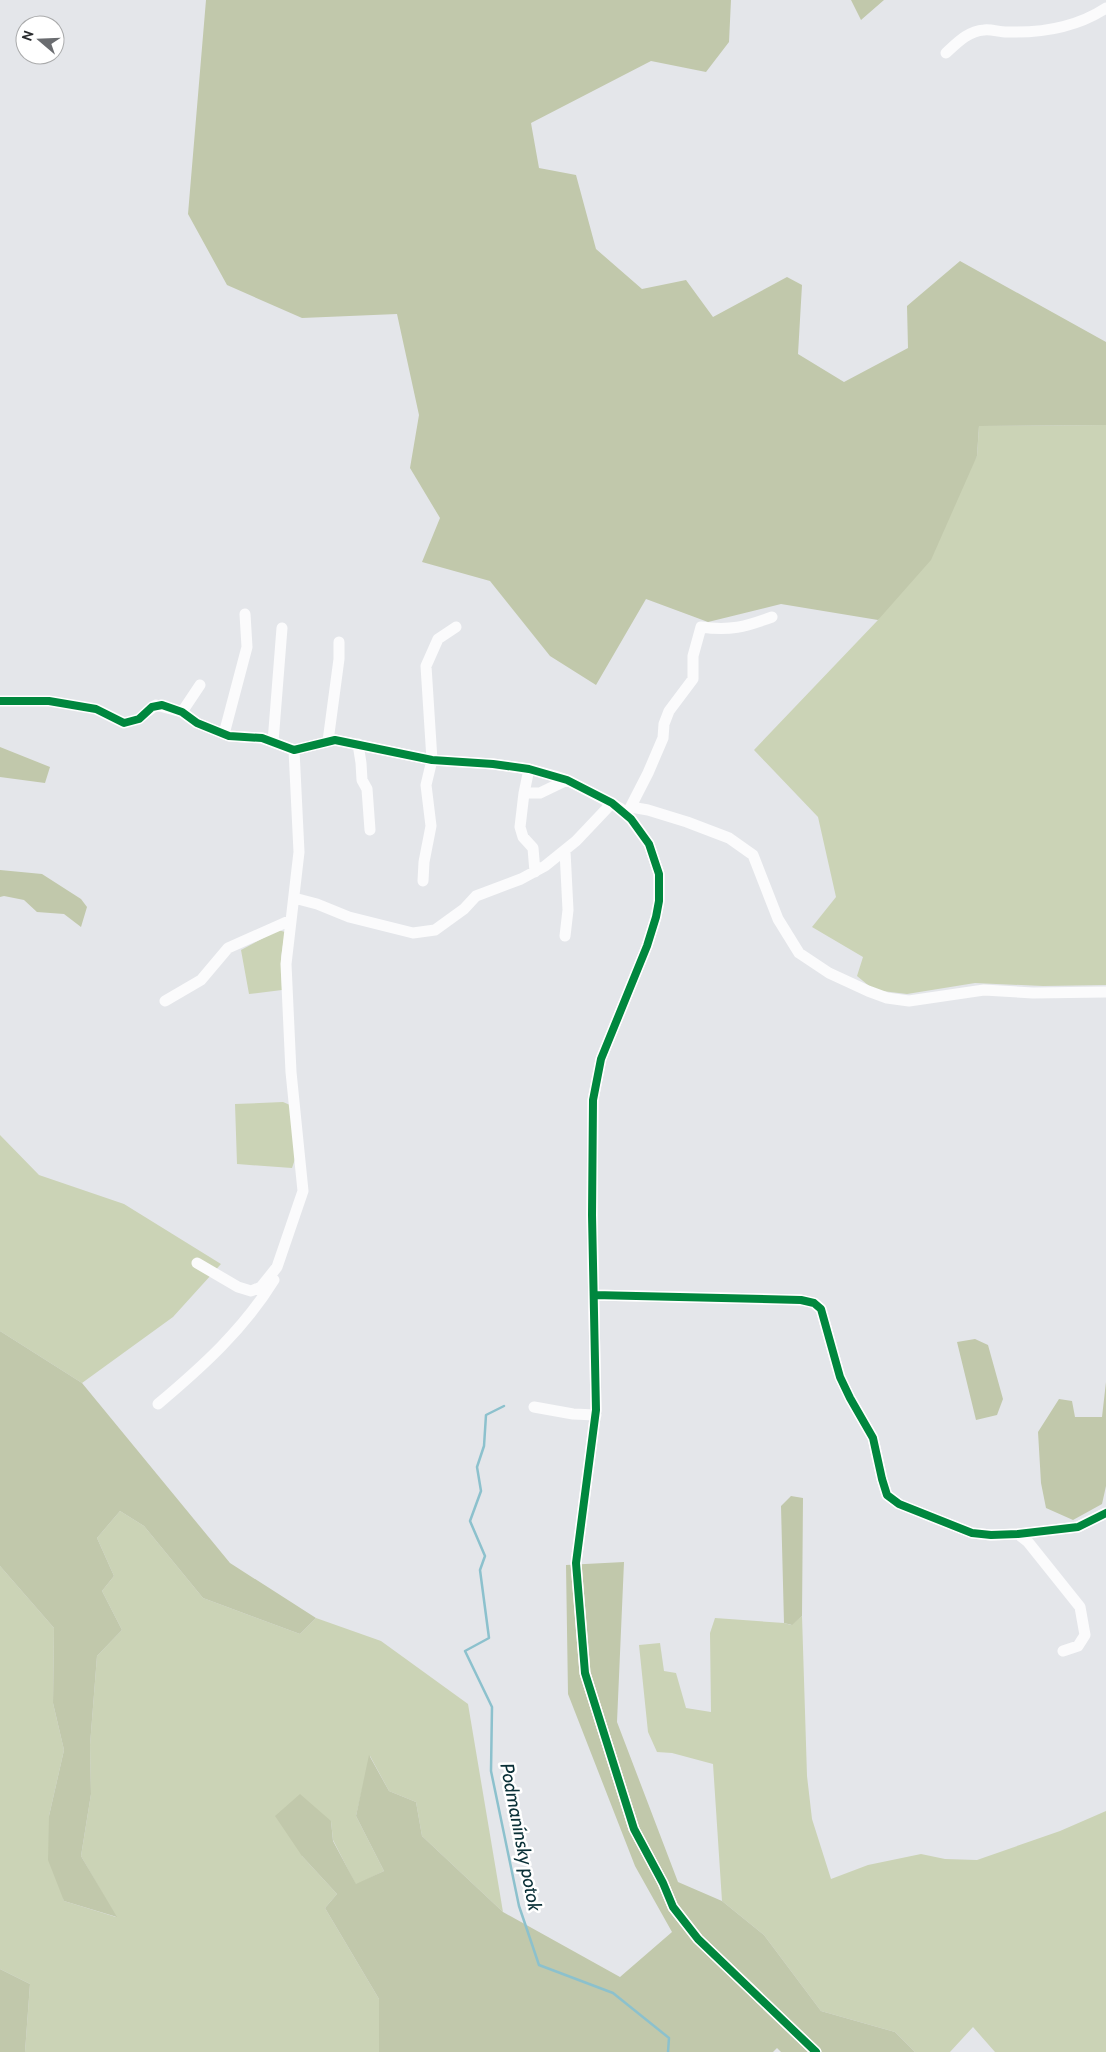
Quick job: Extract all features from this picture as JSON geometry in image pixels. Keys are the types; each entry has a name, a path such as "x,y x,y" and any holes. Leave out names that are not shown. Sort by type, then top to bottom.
{"street":[{"path":"946,53 965,36 984,30 1007,32 1050,30 1070,24 1106,8"},
{"path":"224,734 247,648 245,614"},
{"path":"629,810 663,738 664,724 669,711 694,679 693,656 701,627 722,630 746,627 772,617"},
{"path":"424,881 424,862 431,826 426,785 432,760 426,666 438,639 456,627"},
{"path":"273,742 282,628"},
{"path":"328,741 339,659 339,642"},
{"path":"182,712 200,685"},
{"path":"148,711 156,705 182,712 197,723 229,736 262,738 294,750 334,740 432,760 494,764 529,769 567,780 629,810 648,810 729,838 753,855 778,919 799,953 828,974 887,998 909,1001 984,990 1033,993 1106,992"},
{"path":"358,744 362,780 367,789 370,830"},
{"path":"158,1404 218,1351 252,1313 274,1281 303,1191 290,1072 286,964 299,852 294,750"},
{"path":"529,769 520,827 523,838 533,848 535,872"},
{"path":"524,793 540,792 567,780"},
{"path":"294,898 317,904 349,917 380,923 413,933 435,930 464,909 476,896 535,872 565,851 612,803"},
{"path":"629,810 652,849 658,866 660,885 659,901 652,931 605,1047 595,1084 592,1160 596,1415 576,1563 585,1673 634,1829 663,1883 673,1907 698,1939 816,2052"},
{"path":"564,936 568,910 565,851"},
{"path":"165,1001 201,980 228,948 291,920"},
{"path":"197,1263 238,1287 251,1290 261,1287 278,1266"},
{"path":"594,1295 801,1300 814,1303 821,1309 840,1377 873,1438 887,1495 899,1504 972,1533 991,1535 1078,1527 1106,1513"},
{"path":"534,1406 573,1414 596,1415"},
{"path":"1018,1534 1028,1542 1080,1607 1085,1635 1078,1646 1063,1651"}],"green space":[{"path":"206,0 731,0 729,42 706,72 651,61 531,123 539,168 576,175 596,249 642,289 686,280 713,317 787,277 802,285 798,354 844,382 908,348 907,306 960,261 1106,342 1106,425 979,426 977,456 931,560 878,620 781,604 708,622 646,599 596,685 550,656 490,581 422,562 440,518 410,468 419,415 397,314 302,318 227,285 188,214"},
{"path":"851,0 884,0 861,20"},
{"path":"1106,425 1106,985 1043,986 975,983 907,994 874,990 857,976 863,957 812,927 836,897 818,817 754,750 878,620 977,456 979,426"},
{"path":"0,747 50,767 45,783 0,777"},
{"path":"0,870 42,874 81,899 87,907 81,927 64,914 37,912 24,900 0,897"},
{"path":"278,930 285,932 281,957 282,990 249,994 241,950"},
{"path":"283,1102 290,1105 295,1159 292,1168 237,1164 235,1104"},
{"path":"0,1135 39,1175 124,1204 221,1264 173,1317 82,1383 0,1331"},
{"path":"0,1331 82,1383 230,1563 316,1618 300,1634 203,1598 144,1526 120,1511 97,1538 114,1576 102,1591 122,1630 97,1656 90,1745 91,1794 81,1856 117,1917 64,1901 48,1860 49,1816 64,1750 53,1703 54,1628 0,1566"},
{"path":"975,1339 988,1345 1003,1399 997,1415 976,1420 957,1342"},
{"path":"1106,1382 1106,1486 1102,1504 1073,1520 1046,1508 1041,1483 1038,1432 1059,1399 1072,1401 1075,1417 1102,1417"},
{"path":"791,1496 803,1498 802,1616 792,1625 784,1623 781,1506"},
{"path":"120,1511 144,1526 203,1598 300,1634 316,1618 381,1641 468,1704 503,1912 422,1836 416,1802 389,1791 370,1756 356,1816 384,1871 356,1885 333,1840 331,1821 302,1856 337,1894 325,1908 379,1999 379,2052 25,2052 30,1984 0,1969 0,1566 54,1628 53,1703 64,1750 49,1816 64,1901 116,1917 81,1856 91,1794 90,1745 97,1656 122,1630 102,1591 114,1576 97,1538"},
{"path":"624,1562 617,1722 678,1882 722,1901 764,1935 821,2011 895,2032 915,2052 781,2052 777,2048 773,2052 379,2052 379,1999 325,1908 337,1894 302,1856 275,1816 300,1794 331,1821 333,1841 356,1884 384,1871 356,1816 369,1755 389,1791 416,1802 422,1836 503,1912 620,1977 672,1932 635,1866 568,1694 566,1565"},
{"path":"802,1616 807,1776 812,1819 831,1879 868,1865 921,1854 945,1859 977,1860 1060,1831 1106,1811 1106,2052 995,2052 973,2027 950,2052 915,2052 895,2032 821,2011 764,1935 722,1901 713,1764 672,1753 657,1752 648,1732 639,1645 660,1643 664,1671 676,1673 686,1708 711,1712 710,1633 715,1618 791,1625"},
{"path":"0,1969 30,1984 25,2052 0,2052"}],"waterway":[{"name":"Podmanínsky potok","path":"504,1406 486,1415 484,1446 477,1467 481,1491 470,1521 485,1556 480,1570 489,1638 465,1651 492,1707 491,1771 519,1906 539,1965 613,1993 669,2038 668,2052"}],"cycle path":[{"path":"0,701 49,701 96,709 124,723 139,719 152,707 162,705 182,712 197,723 229,736 262,738 294,750 335,740 432,760 493,764 529,769 567,780 612,803 631,819 649,844 659,874 659,901 656,917 647,946 601,1059 593,1100 592,1215 596,1410 576,1563 585,1673 634,1829 663,1883 673,1907 698,1939 816,2052"},
{"path":"594,1295 801,1300 814,1303 821,1309 840,1377 873,1438 887,1495 899,1504 972,1533 991,1535 1078,1527 1106,1513"}]}
